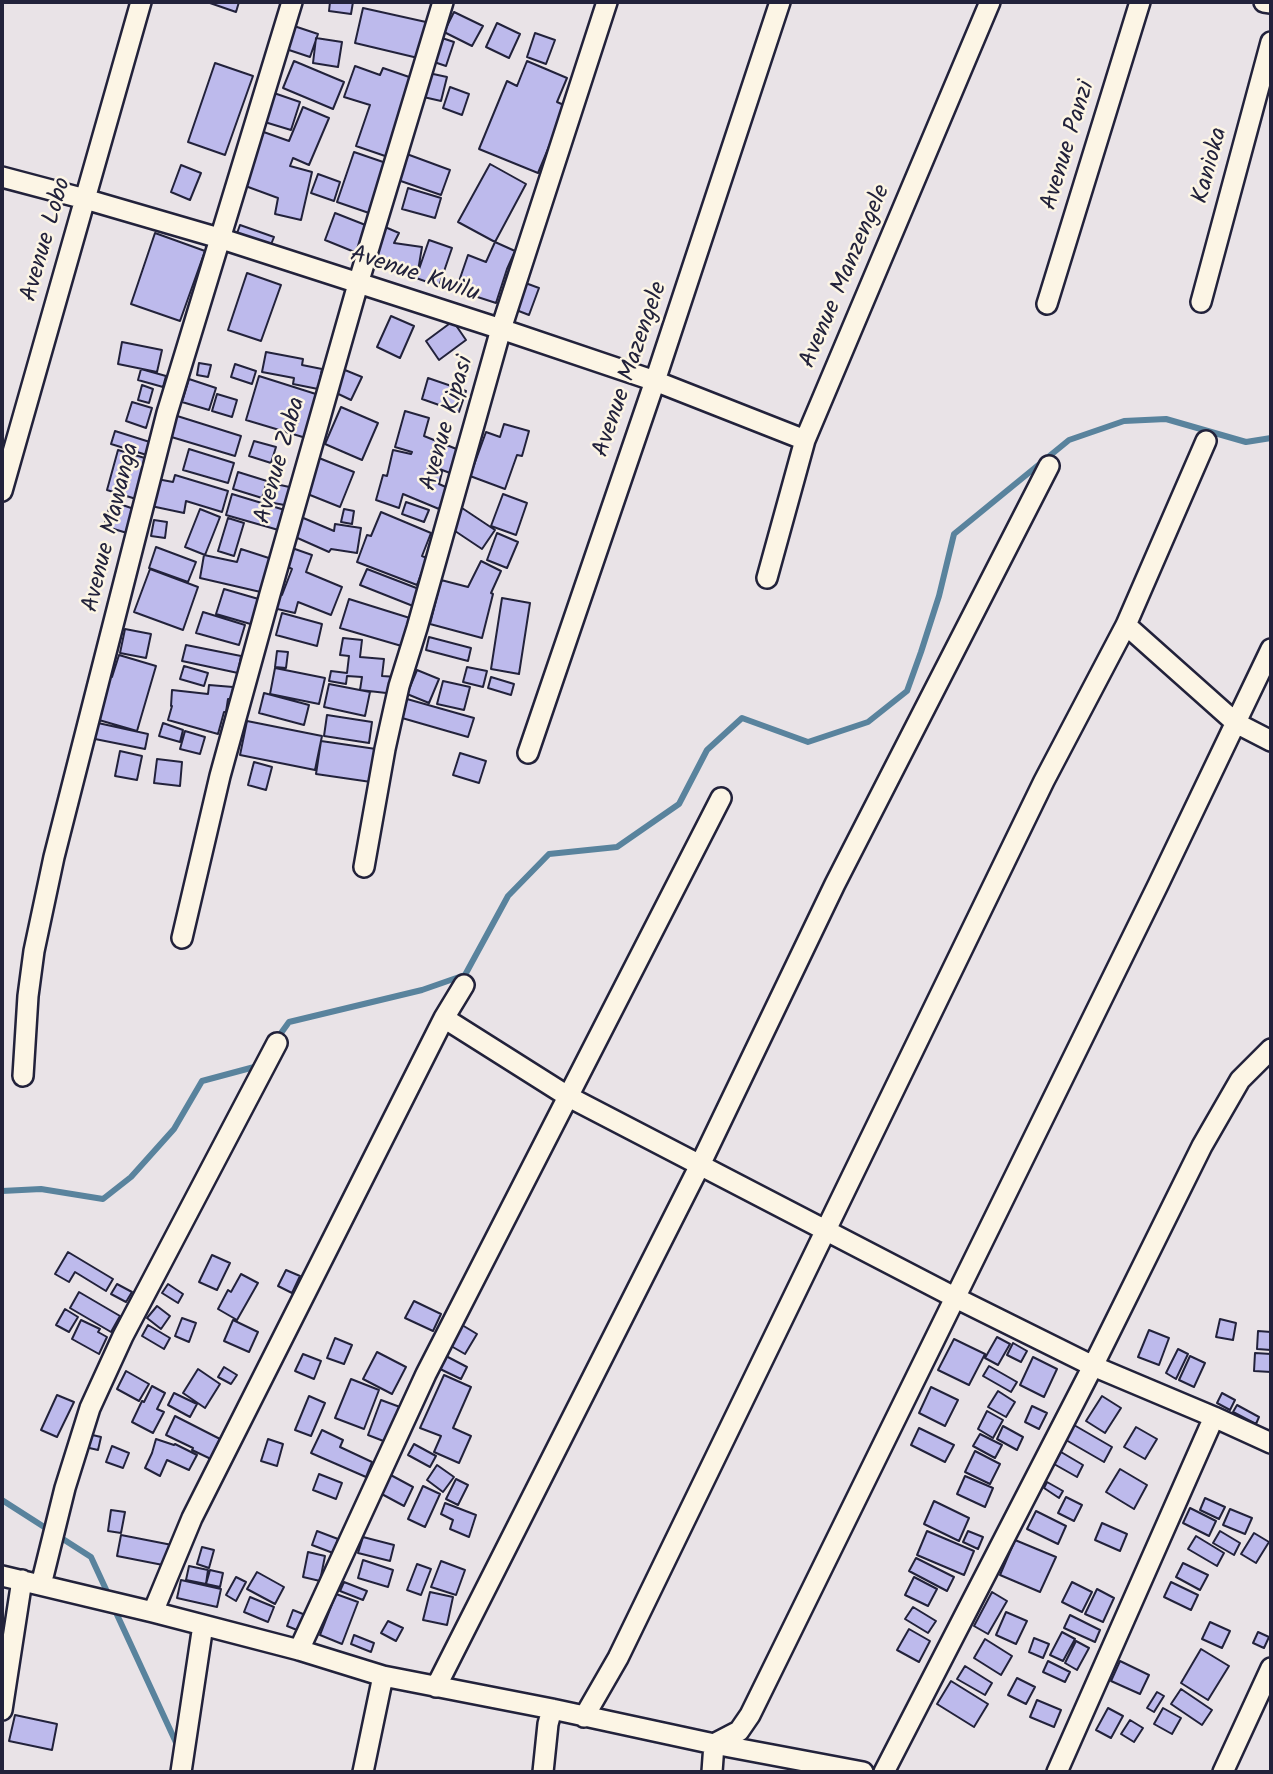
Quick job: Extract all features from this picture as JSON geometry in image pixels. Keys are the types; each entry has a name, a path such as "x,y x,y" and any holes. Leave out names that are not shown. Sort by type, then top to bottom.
{"street":[{"name":"Avenue Lobo","path":"2,491 141,2"},
{"name":"Avenue Mawanga","path":"23,1076 34,951 54,857 167,414 292,2"},
{"name":"Avenue Zaba","path":"182,938 220,776 358,284 443,2"},
{"name":"Avenue Kipasi","path":"364,867 399,686 501,329 607,2"},
{"name":"Avenue Mazengele","path":"528,753 780,2"},
{"name":"Avenue Manzengele","path":"766,578 805,440 990,2"},
{"name":"Avenue Panzi","path":"1047,304 1140,2"},
{"path":"1264,2 1271,3"},
{"name":"Kanioka","path":"1202,302 1271,42"},
{"name":"Avenue Kwilu","path":"2,177 219,238 501,329 654,381 805,440"},
{"path":"584,1717 624,1646 1044,781 1126,625 1206,441"},
{"path":"436,1687 700,1165 835,884 1049,466"},
{"path":"1126,625 1236,723 1271,741"},
{"path":"714,1744 739,1731 750,1715 1158,886 1271,649"},
{"path":"299,1650 426,1374 721,798"},
{"path":"153,1612 192,1518 444,1018 464,985"},
{"path":"444,1018 569,1097 956,1298 1093,1366 1271,1443"},
{"path":"41,1585 65,1488 90,1408 123,1336 277,1043"},
{"path":"884,1772 1093,1366 1202,1146 1241,1080 1271,1049"},
{"path":"1057,1772 1214,1417"},
{"path":"2,1576 299,1650 383,1676 863,1772"},
{"path":"2,1710 22,1580"},
{"path":"181,1772 203,1625"},
{"path":"1223,1772 1271,1668"},
{"path":"363,1772 383,1676"},
{"path":"542,1772 552,1709"},
{"path":"712,1772 714,1744"}],"building":[{"path":"207,2 239,2 236,12"},
{"path":"330,2 353,2 351,14 329,11"},
{"path":"363,8 426,22 418,58 355,43"},
{"path":"454,12 483,26 472,46 444,32"},
{"path":"497,23 520,34 509,58 486,47"},
{"path":"294,26 318,34 310,57 286,49"},
{"path":"535,33 555,40 546,64 527,57"},
{"path":"439,37 454,42 446,66 431,61"},
{"path":"316,38 342,42 338,67 313,63"},
{"path":"294,61 344,82 333,109 283,88"},
{"path":"527,61 567,78 557,102 566,106 538,173 479,149 507,81 517,86"},
{"path":"215,63 253,76 225,155 188,142"},
{"path":"355,66 380,75 383,68 415,79 388,157 356,146 370,105 344,97"},
{"path":"424,72 447,77 441,101 419,96"},
{"path":"450,87 469,94 462,115 443,108"},
{"path":"268,91 300,102 291,130 258,120"},
{"path":"303,107 329,118 309,165 293,158 290,166 312,172 301,220 275,214 278,198 240,184 258,130 289,141"},
{"path":"354,152 386,163 369,213 337,202"},
{"path":"404,153 450,170 441,195 395,179"},
{"path":"490,164 526,184 495,242 458,222"},
{"path":"181,165 201,173 190,200 171,192"},
{"path":"318,174 340,182 334,201 311,193"},
{"path":"408,188 441,198 435,218 402,209"},
{"path":"335,213 368,226 357,253 325,240"},
{"path":"240,225 274,237 270,247 236,236"},
{"path":"385,227 399,233 394,243 422,247 418,271 384,266 370,260"},
{"path":"155,233 205,251 180,321 131,304"},
{"path":"429,240 452,248 439,286 416,278"},
{"path":"495,242 515,251 496,303 456,290 468,255 486,262"},
{"path":"247,273 281,285 261,341 228,330"},
{"path":"520,281 539,288 529,315 511,308"},
{"path":"391,316 414,326 400,358 377,347"},
{"path":"453,321 466,340 439,360 426,341"},
{"path":"122,342 162,350 157,372 118,364"},
{"path":"266,352 303,359 302,365 322,369 318,389 293,384 294,378 262,372"},
{"path":"199,363 211,365 208,377 197,375"},
{"path":"235,364 256,371 252,384 231,377"},
{"path":"340,368 362,377 351,400 330,390"},
{"path":"141,369 166,376 163,387 138,380"},
{"path":"259,376 319,395 306,438 246,420"},
{"path":"428,378 466,391 459,412 422,399"},
{"path":"189,379 216,388 209,410 182,402"},
{"path":"142,385 153,389 149,403 138,400"},
{"path":"217,394 237,400 232,417 212,411"},
{"path":"132,402 152,408 146,428 126,421"},
{"path":"341,407 378,423 362,460 325,444"},
{"path":"405,411 429,418 424,436 459,450 450,473 429,465 428,468 442,472 439,484 448,488 439,509 403,494 399,508 376,500 383,475 387,476 393,450 412,452 395,447"},
{"path":"174,415 241,436 235,456 168,436"},
{"path":"504,424 529,431 522,456 517,455 505,489 470,476 486,432 500,437"},
{"path":"115,431 153,443 150,456 111,444"},
{"path":"254,441 276,447 271,463 249,456"},
{"path":"189,449 234,463 228,483 183,470"},
{"path":"118,450 148,459 136,499 107,490"},
{"path":"314,456 354,472 340,507 300,491"},
{"path":"238,472 267,481 262,498 233,489"},
{"path":"175,475 228,491 222,512 186,501 184,513 151,506 157,479 173,482"},
{"path":"271,483 294,488 290,506 268,502"},
{"path":"232,494 288,511 282,531 226,515"},
{"path":"503,494 527,503 516,535 491,526"},
{"path":"111,501 134,509 127,533 104,526"},
{"path":"406,502 429,510 424,522 402,514"},
{"path":"459,506 495,530 482,549 446,525"},
{"path":"200,509 220,517 205,555 185,547"},
{"path":"344,509 354,511 352,524 341,522"},
{"path":"381,512 431,533 422,556 427,558 417,585 357,562 367,535 371,536"},
{"path":"301,517 334,531 335,524 361,528 357,553 331,549 329,552 293,536"},
{"path":"228,518 244,523 234,556 218,551"},
{"path":"154,520 167,522 165,538 151,536"},
{"path":"497,533 518,542 507,568 487,560"},
{"path":"156,547 196,562 188,582 149,568"},
{"path":"292,548 312,555 306,572 342,587 331,615 298,602 295,613 273,608 276,594 282,595 292,569 286,566"},
{"path":"241,549 275,560 265,593 200,578 204,555 237,562"},
{"path":"481,561 501,571 491,593 493,594 482,638 430,624 441,580 468,587"},
{"path":"150,569 198,587 183,630 134,612"},
{"path":"367,569 419,589 413,606 360,585"},
{"path":"224,589 262,600 254,625 216,614"},
{"path":"502,598 530,603 519,674 491,669"},
{"path":"349,599 413,619 405,647 340,628"},
{"path":"203,612 245,625 239,645 196,633"},
{"path":"282,613 322,624 317,646 276,635"},
{"path":"125,629 151,634 146,658 120,653"},
{"path":"429,637 471,648 468,661 426,650"},
{"path":"343,638 362,640 360,657 384,659 382,676 397,677 395,694 360,690 362,677 347,676 346,684 329,681 331,671 347,673 349,656 340,655"},
{"path":"186,645 241,656 238,673 182,661"},
{"path":"277,651 288,652 286,668 275,667"},
{"path":"119,655 156,666 137,731 92,718 105,675 112,677"},
{"path":"184,666 208,673 204,686 180,679"},
{"path":"467,667 487,671 483,687 463,682"},
{"path":"275,668 325,678 319,704 270,694"},
{"path":"417,670 439,679 429,703 407,694"},
{"path":"491,677 514,684 511,695 488,688"},
{"path":"443,681 470,687 464,710 437,704"},
{"path":"329,684 370,692 365,716 324,707"},
{"path":"209,685 233,687 232,699 228,699 218,734 168,720 172,706 172,690 208,694"},
{"path":"264,693 309,705 304,725 259,713"},
{"path":"407,699 474,718 468,737 402,718"},
{"path":"327,715 372,722 369,743 324,736"},
{"path":"247,721 322,736 315,770 240,755"},
{"path":"98,723 148,734 145,749 95,739"},
{"path":"163,723 183,730 180,742 159,736"},
{"path":"185,731 205,737 200,754 180,749"},
{"path":"321,741 376,749 371,782 316,774"},
{"path":"120,751 142,756 137,780 115,776"},
{"path":"460,753 486,761 479,783 453,775"},
{"path":"157,759 182,762 180,786 154,783"},
{"path":"254,762 272,767 266,790 248,785"},
{"path":"68,1252 113,1279 106,1291 75,1272 69,1282 55,1274"},
{"path":"212,1255 230,1263 217,1290 199,1282"},
{"path":"286,1270 300,1276 292,1293 278,1286"},
{"path":"241,1274 258,1283 237,1320 218,1309"},
{"path":"117,1284 132,1292 126,1302 111,1294"},
{"path":"168,1284 183,1294 178,1303 162,1293"},
{"path":"79,1292 120,1316 111,1332 70,1308"},
{"path":"414,1301 441,1314 433,1331 405,1318"},
{"path":"157,1306 170,1316 161,1329 147,1318"},
{"path":"65,1309 78,1317 69,1332 56,1325"},
{"path":"182,1318 196,1323 189,1342 175,1336"},
{"path":"1220,1319 1236,1323 1233,1340 1216,1337"},
{"path":"81,1320 100,1329 98,1332 107,1337 99,1354 72,1339"},
{"path":"233,1320 258,1332 249,1352 224,1341"},
{"path":"148,1325 170,1338 164,1349 142,1336"},
{"path":"462,1325 477,1334 465,1354 451,1346"},
{"path":"1149,1330 1169,1338 1159,1365 1138,1357"},
{"path":"1258,1331 1271,1332 1271,1350 1257,1349"},
{"path":"997,1337 1010,1344 998,1365 985,1358"},
{"path":"335,1338 352,1345 344,1364 327,1358"},
{"path":"954,1339 985,1354 969,1385 938,1370"},
{"path":"1013,1343 1027,1351 1021,1362 1007,1355"},
{"path":"1178,1349 1188,1354 1176,1379 1166,1373"},
{"path":"377,1352 406,1367 392,1394 363,1379"},
{"path":"1255,1353 1271,1354 1271,1372 1254,1371"},
{"path":"303,1354 321,1361 314,1379 295,1371"},
{"path":"444,1355 467,1367 461,1379 438,1368"},
{"path":"1190,1356 1205,1363 1194,1387 1179,1380"},
{"path":"1033,1357 1057,1369 1044,1397 1020,1385"},
{"path":"989,1366 1017,1382 1011,1392 983,1376"},
{"path":"224,1367 237,1375 231,1384 218,1377"},
{"path":"198,1369 220,1384 205,1408 183,1393"},
{"path":"126,1371 149,1384 139,1401 117,1389"},
{"path":"444,1375 471,1387 453,1428 471,1436 459,1463 434,1452 441,1436 420,1428"},
{"path":"351,1379 379,1390 364,1429 335,1418"},
{"path":"152,1386 165,1393 157,1409 164,1412 153,1433 132,1422"},
{"path":"931,1387 958,1400 945,1426 919,1413"},
{"path":"998,1391 1015,1402 1006,1417 988,1407"},
{"path":"174,1393 197,1404 190,1417 168,1405"},
{"path":"1222,1393 1235,1400 1230,1410 1217,1403"},
{"path":"57,1395 74,1402 57,1437 41,1430"},
{"path":"309,1396 325,1403 311,1436 295,1430"},
{"path":"1102,1396 1121,1408 1105,1433 1086,1421"},
{"path":"381,1400 400,1407 386,1442 368,1435"},
{"path":"1237,1405 1259,1417 1256,1424 1233,1412"},
{"path":"1032,1406 1047,1413 1039,1429 1025,1422"},
{"path":"987,1411 1003,1420 993,1438 978,1429"},
{"path":"175,1416 222,1440 213,1460 166,1435"},
{"path":"1074,1425 1112,1447 1104,1462 1066,1440"},
{"path":"1003,1426 1023,1437 1017,1450 997,1439"},
{"path":"1136,1427 1157,1439 1145,1459 1124,1447"},
{"path":"919,1428 954,1445 945,1462 911,1445"},
{"path":"322,1430 343,1440 340,1447 372,1462 366,1477 311,1453"},
{"path":"88,1434 101,1437 98,1450 85,1447"},
{"path":"980,1434 1002,1445 995,1458 973,1446"},
{"path":"156,1439 175,1444 197,1455 189,1470 167,1460 160,1476 145,1468"},
{"path":"268,1439 283,1444 277,1466 261,1461"},
{"path":"414,1444 436,1456 430,1467 408,1455"},
{"path":"112,1446 129,1453 123,1468 106,1462"},
{"path":"975,1451 1000,1464 990,1484 965,1472"},
{"path":"1061,1452 1083,1465 1077,1477 1054,1464"},
{"path":"437,1465 454,1477 443,1492 427,1480"},
{"path":"1120,1469 1147,1485 1134,1509 1106,1492"},
{"path":"387,1473 413,1487 404,1506 378,1492"},
{"path":"319,1474 342,1483 336,1499 313,1490"},
{"path":"965,1476 993,1488 985,1507 957,1494"},
{"path":"456,1479 468,1485 458,1505 446,1499"},
{"path":"1047,1482 1063,1491 1059,1498 1044,1488"},
{"path":"423,1486 440,1494 425,1527 408,1519"},
{"path":"1066,1497 1082,1505 1074,1521 1058,1513"},
{"path":"1205,1498 1225,1507 1219,1519 1200,1510"},
{"path":"934,1501 969,1518 959,1541 924,1524"},
{"path":"445,1503 476,1515 469,1537 450,1529 453,1520 441,1514"},
{"path":"1190,1508 1216,1521 1209,1536 1183,1523"},
{"path":"1230,1509 1252,1518 1245,1534 1223,1525"},
{"path":"111,1510 125,1512 121,1533 108,1531"},
{"path":"1036,1511 1066,1526 1058,1544 1027,1529"},
{"path":"1102,1523 1127,1534 1120,1551 1095,1540"},
{"path":"317,1531 338,1539 333,1553 312,1545"},
{"path":"927,1531 974,1551 964,1575 917,1555"},
{"path":"968,1531 983,1537 978,1549 963,1542"},
{"path":"1220,1531 1240,1543 1234,1555 1213,1543"},
{"path":"1254,1533 1269,1542 1256,1563 1241,1554"},
{"path":"121,1535 172,1545 168,1566 117,1556"},
{"path":"1196,1536 1224,1553 1217,1566 1188,1549"},
{"path":"363,1537 394,1545 390,1561 358,1553"},
{"path":"1015,1540 1056,1557 1040,1592 1000,1575"},
{"path":"202,1547 214,1550 209,1568 197,1564"},
{"path":"308,1552 325,1556 320,1581 303,1577"},
{"path":"916,1558 954,1577 947,1591 909,1571"},
{"path":"363,1560 393,1570 388,1587 358,1578"},
{"path":"441,1561 465,1570 456,1595 431,1587"},
{"path":"1183,1563 1208,1575 1200,1590 1176,1577"},
{"path":"417,1564 431,1569 421,1595 407,1590"},
{"path":"189,1566 208,1570 206,1584 186,1580"},
{"path":"210,1570 223,1573 220,1587 206,1584"},
{"path":"257,1572 284,1587 275,1604 247,1589"},
{"path":"236,1577 246,1582 236,1601 226,1595"},
{"path":"914,1577 937,1589 928,1606 905,1595"},
{"path":"181,1580 221,1589 217,1607 177,1598"},
{"path":"344,1582 367,1591 363,1600 340,1591"},
{"path":"1072,1582 1092,1592 1082,1612 1062,1602"},
{"path":"1171,1582 1198,1595 1191,1610 1164,1597"},
{"path":"1097,1589 1114,1598 1103,1622 1085,1614"},
{"path":"430,1592 453,1597 447,1625 423,1620"},
{"path":"992,1592 1007,1601 988,1634 974,1626"},
{"path":"336,1594 358,1602 342,1644 320,1635"},
{"path":"250,1597 274,1607 268,1622 244,1612"},
{"path":"913,1607 936,1621 928,1633 905,1619"},
{"path":"293,1610 308,1616 302,1632 287,1626"},
{"path":"1006,1612 1027,1621 1016,1644 996,1635"},
{"path":"1070,1615 1100,1630 1095,1642 1064,1628"},
{"path":"388,1621 403,1628 396,1641 381,1633"},
{"path":"1210,1622 1230,1631 1222,1648 1202,1639"},
{"path":"909,1629 930,1641 919,1662 897,1650"},
{"path":"1062,1632 1075,1639 1063,1661 1050,1655"},
{"path":"1258,1632 1269,1637 1264,1648 1253,1643"},
{"path":"354,1635 374,1643 371,1652 351,1644"},
{"path":"1034,1638 1049,1644 1043,1658 1029,1652"},
{"path":"985,1639 1012,1656 1001,1675 974,1658"},
{"path":"1076,1641 1089,1648 1077,1670 1065,1663"},
{"path":"1201,1649 1229,1666 1208,1700 1181,1683"},
{"path":"1048,1661 1070,1672 1065,1682 1043,1672"},
{"path":"1120,1661 1149,1675 1140,1694 1111,1681"},
{"path":"965,1666 992,1683 985,1695 957,1679"},
{"path":"1017,1678 1035,1687 1026,1704 1008,1695"},
{"path":"951,1681 988,1704 974,1727 937,1704"},
{"path":"1181,1689 1212,1710 1202,1725 1171,1704"},
{"path":"1157,1692 1164,1696 1154,1712 1147,1708"},
{"path":"1037,1700 1061,1710 1054,1727 1030,1717"},
{"path":"1108,1708 1123,1716 1111,1738 1096,1730"},
{"path":"1163,1708 1181,1718 1172,1734 1154,1724"},
{"path":"15,1715 57,1724 52,1750 9,1741"},
{"path":"1130,1720 1143,1728 1134,1742 1121,1734"}],"waterway":[{"path":"276,1040 289,1022 422,990 465,975 508,896 549,854 617,847 679,804 707,750 742,718 808,742 868,722 907,691 939,596 954,534 1069,440 1124,421 1166,419 1246,442 1271,438"},
{"path":"2,1191 41,1189 103,1199 131,1177 174,1129 202,1081 258,1066"},
{"path":"2,1500 91,1557 109,1596"},
{"path":"113,1606 179,1749"}]}
